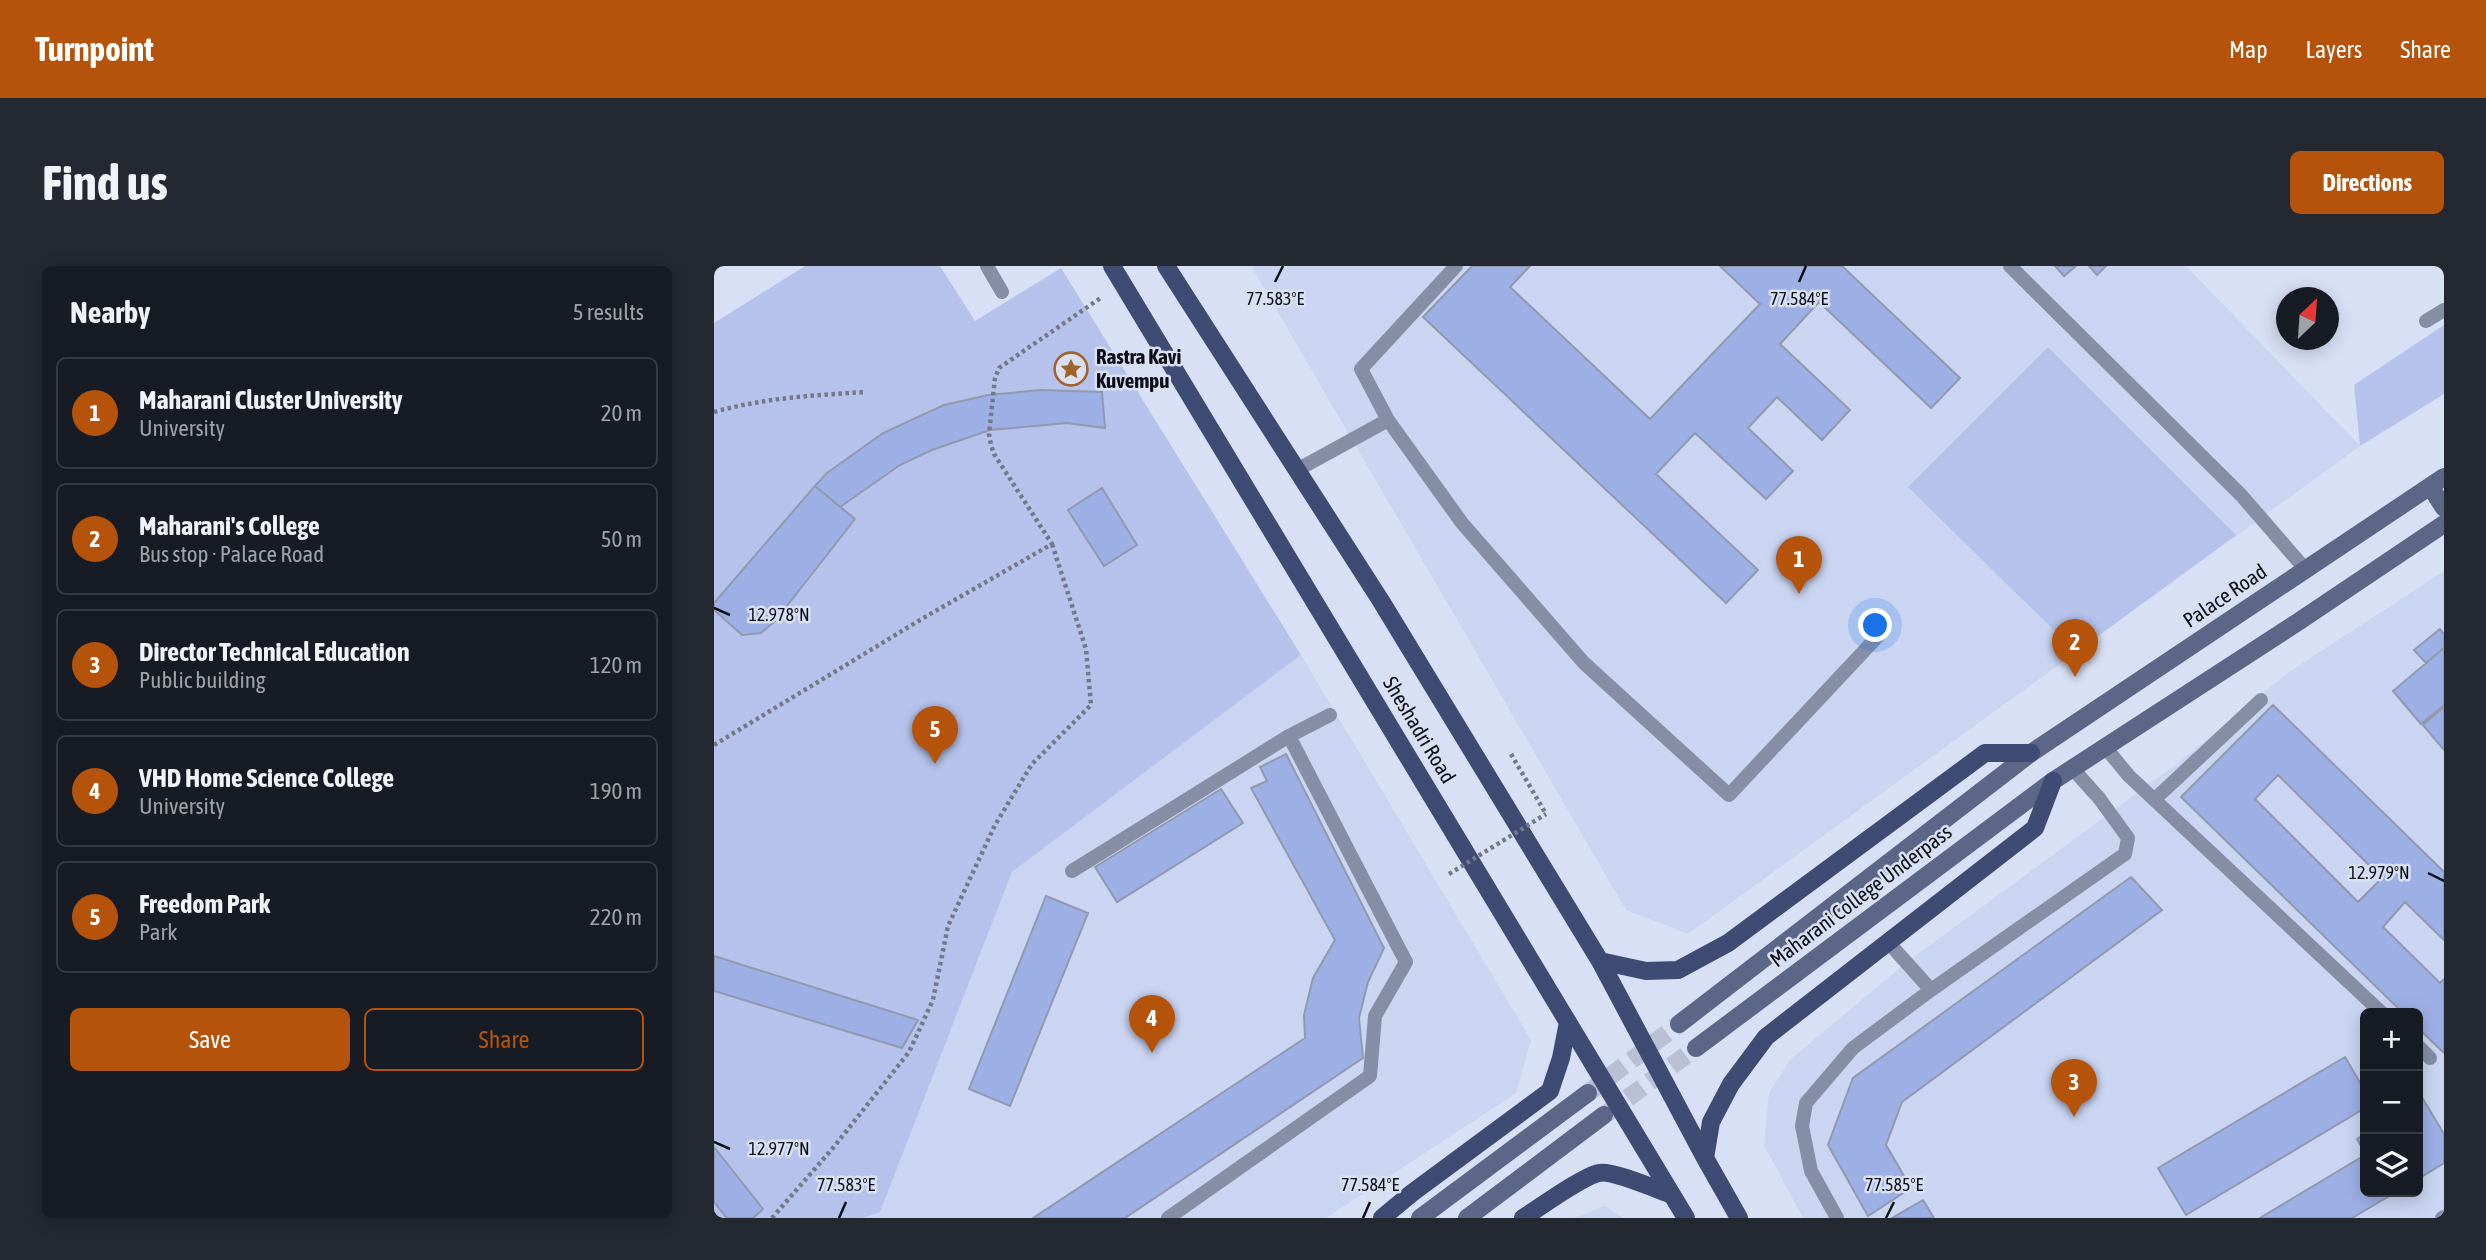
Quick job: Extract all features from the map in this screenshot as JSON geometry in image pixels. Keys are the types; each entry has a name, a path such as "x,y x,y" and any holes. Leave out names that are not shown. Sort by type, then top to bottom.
{"main road":[{"name":"Sheshadri Road","path":"1112,266 1686,1218"},
{"name":"Sheshadri Road","path":"1166,266 1381,601 1600,961 1704,1158 1739,1218"},
{"path":"2437,482 2444,508"},
{"name":"Palace Road","path":"2031,753 2437,482"},
{"path":"1704,1158 1711,1122 1731,1084 1766,1037 2035,828 2053,780 2444,524"},
{"path":"1600,961 1646,971 1678,970 1728,943 1984,753 2031,753"},
{"name":"Maharani College Underpass","path":"1679,1024 2031,753"},
{"name":"Maharani College Underpass","path":"1696,1048 2053,780"},
{"path":"1382,1218 1550,1091 1561,1058 1568,1021"},
{"path":"1420,1218 1588,1093"},
{"path":"1467,1218 1604,1115"},
{"path":"1523,1218 1572,1186 1600,1172 1672,1195"}],"lane":[{"path":"987,266 1002,292"},
{"path":"1456,266 1361,369 1388,420 1462,523 1584,663 1729,795 1879,635"},
{"path":"2010,266 2241,495 2306,569"},
{"path":"2426,321 2444,310"},
{"path":"1297,470 1388,420"},
{"path":"2155,799 2261,700"},
{"path":"1072,871 1289,736 1330,715"},
{"path":"1168,1218 1370,1076 1375,1016 1406,962 1289,736"},
{"path":"2105,747 2129,776 2377,1008"},
{"path":"1837,1218 1811,1171 1802,1126 1806,1103 1853,1048 2125,853 2128,838 2099,798 2072,768"},
{"path":"1888,942 1931,990"},
{"path":"2423,1051 2430,1058"}],"path":[{"path":"772,1218 833,1148 909,1052 933,1000 948,926 995,825 1032,764 1091,705 1086,649 1052,544 994,454 989,434 995,378 999,368 1102,297"},
{"path":"714,412 788,398 866,392"},
{"path":"714,745 925,617 1052,544"},
{"path":"1448,874 1546,814 1511,754"}],"shaded area":[{"path":"805,266 940,266 975,321 1061,268 1301,655 1012,872 880,1212 863,1218 714,1218 714,323"},
{"path":"1251,266 2186,266 2360,446 1688,934 1626,910"},
{"path":"2444,325 2444,394 2360,446 2354,385"},
{"path":"2048,347 2236,535 2076,652 1908,487"},
{"path":"2444,571 2444,1218 1803,1218 1764,1145 1769,1093 1790,1060 1907,962 2186,757 2286,674"},
{"path":"1301,655 1531,1040 1516,1093 1326,1218 863,1218 880,1211 1012,872"},
{"path":"1605,1206 1624,1218 1574,1218"}],"building":[{"path":"1472,266 1530,266 1510,287 1650,419 1760,304 1720,266 1842,266 1960,378 1931,408 1819,302 1780,344 1850,410 1822,440 1777,397 1748,428 1793,471 1766,499 1695,433 1656,474 1758,570 1726,603 1423,317"},
{"path":"2055,266 2076,266 2064,276"},
{"path":"2089,266 2106,266 2097,275"},
{"path":"1064,357 1083,363 1077,381 1059,376"},
{"path":"1041,390 1102,392 1105,428 1067,423 990,430 932,450 900,465 840,507 815,486 827,473 883,433 944,405 988,395"},
{"path":"815,486 855,519 775,621 761,633 742,635 714,610 714,603"},
{"path":"1102,488 1137,545 1104,566 1068,510"},
{"path":"2440,629 2444,634 2444,648 2426,663 2414,650"},
{"path":"2444,648 2444,705 2421,724 2393,691"},
{"path":"2273,705 2444,872 2444,940 2405,902 2383,927 2440,983 2444,979 2444,1053 2423,1033 2423,1008 2398,1008 2181,797","holes":["2278,775 2382,878 2358,902 2255,799"]},
{"path":"2444,707 2444,750 2423,725"},
{"path":"1286,754 1384,948 1368,982 1359,1018 1363,1058 1125,1218 1033,1218 1305,1038 1304,1015 1313,978 1335,940 1251,788 1267,781 1260,767"},
{"path":"1221,789 1243,823 1117,902 1095,867"},
{"path":"2131,877 2162,910 1902,1102 1886,1145 1911,1188 1868,1216 1828,1145 1853,1078"},
{"path":"1046,896 1088,913 1010,1106 969,1089"},
{"path":"714,956 918,1020 902,1048 714,991"},
{"path":"2345,1057 2360,1082 2360,1111 2186,1215 2158,1168"},
{"path":"2423,1099 2444,1134 2444,1163 2423,1176"},
{"path":"714,1147 763,1209 753,1218 727,1218 714,1202"},
{"path":"2360,1158 2360,1197 2388,1197 2352,1218 2260,1218"},
{"path":"1923,1200 1934,1218 1892,1218"}],"tunnel":[{"path":"1588,1093 1679,1024"},
{"path":"1606,1114 1696,1048"}],"place":[{"name":"Rastra Kavi Kuvempu","path":"1071,369"},
{"name":"Maharani Cluster University","path":"1799,594"},
{"name":"Maharani's College","path":"2075,677"},
{"name":"Freedom Park","path":"935,764"},
{"name":"VHD Home Science College","path":"1152,1053"},
{"name":"Director Technical Education","path":"2074,1117"}]}
